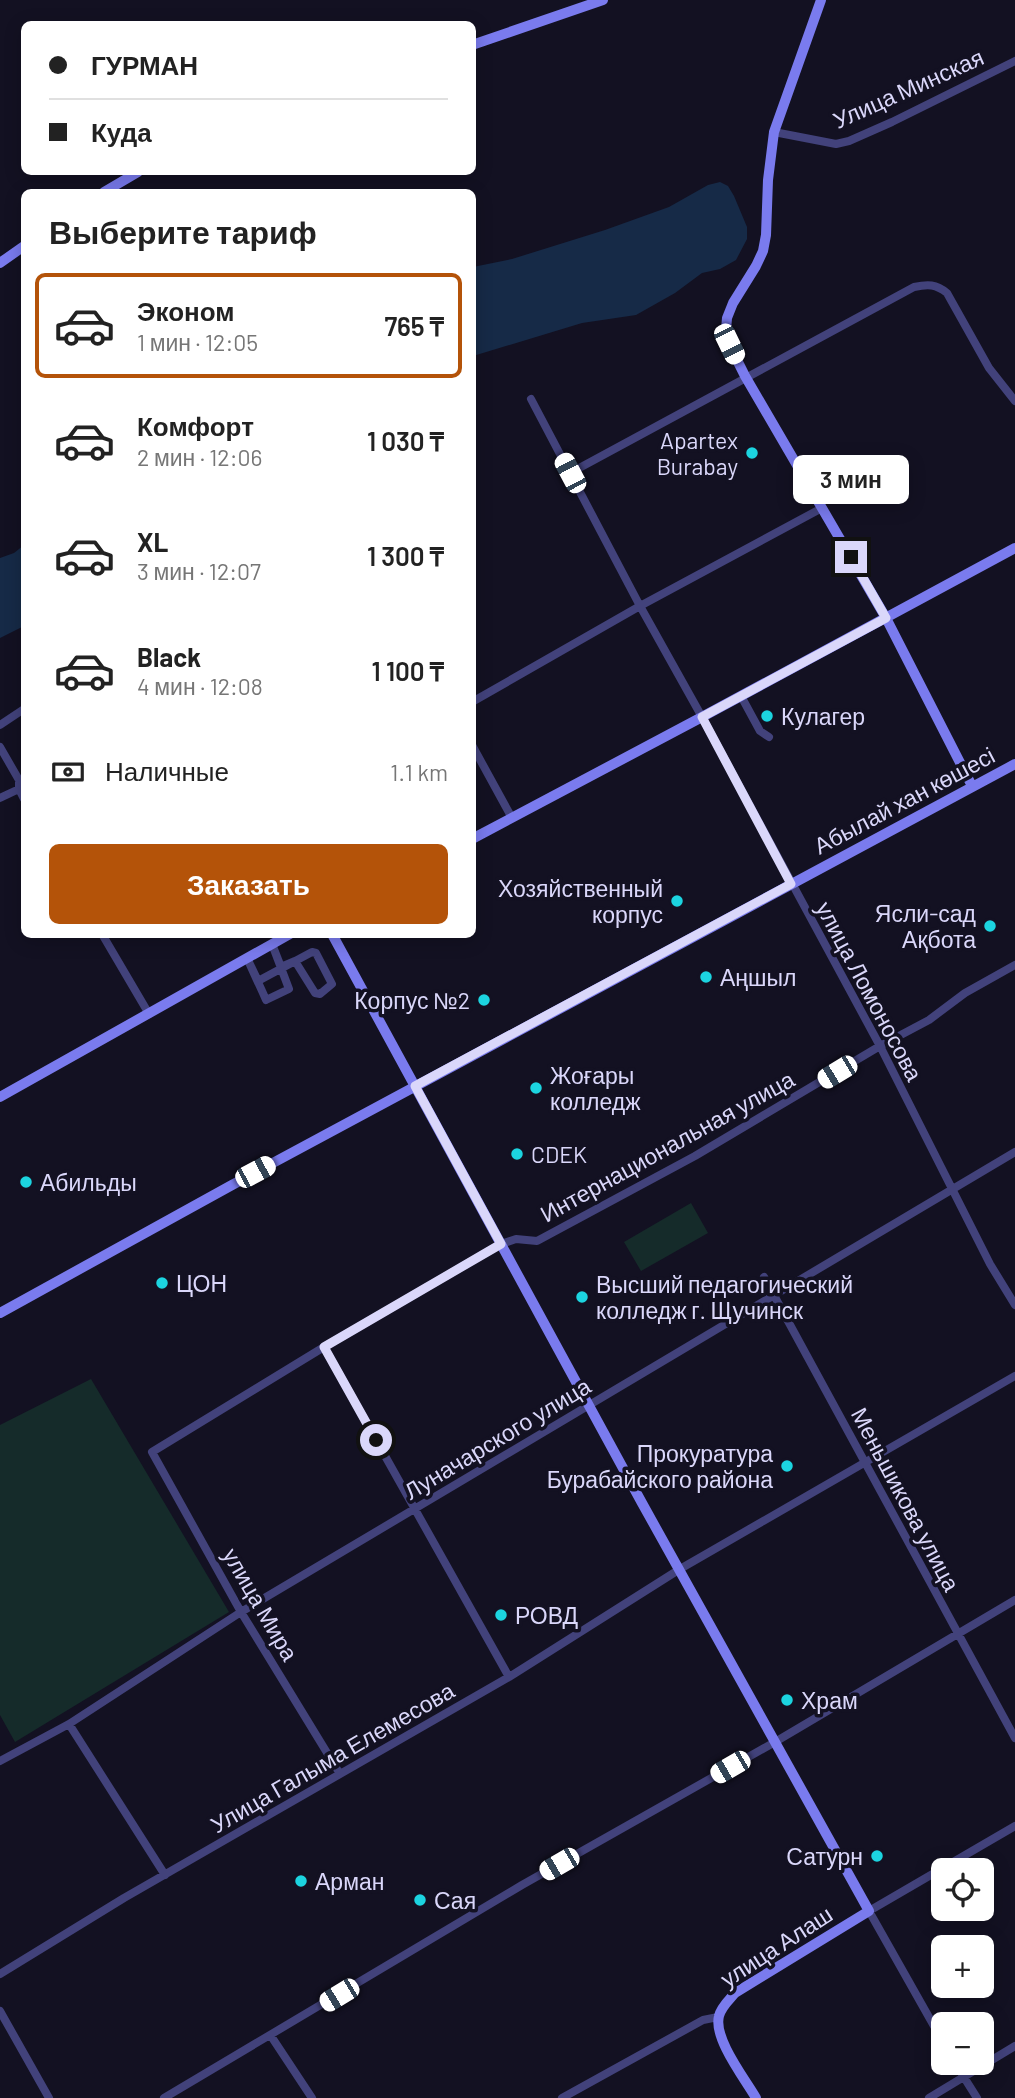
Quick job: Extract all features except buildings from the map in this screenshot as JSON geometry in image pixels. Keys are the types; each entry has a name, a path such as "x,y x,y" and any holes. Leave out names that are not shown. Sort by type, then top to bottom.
{"street":[{"path":"476,44 603,0"},
{"path":"821,0 774,132 763,251 733,303 726,330 738,363 886,618 972,786"},
{"name":"Улица Минская","path":"774,132 836,144 849,141 1015,61"},
{"path":"109,189 133,175"},
{"path":"0,263 21,248"},
{"path":"570,473 914,287 940,287 947,293 989,368 1015,401"},
{"name":"улица Ломоносова","path":"531,399 640,606 880,1046 990,1265 1015,1305"},
{"path":"476,700 640,606 822,508"},
{"path":"476,837 1015,548"},
{"path":"741,696 760,730 769,737"},
{"path":"0,725 21,711"},
{"path":"0,747 19,780 21,793"},
{"path":"476,752 512,818"},
{"name":"Абылай хан көшесі","path":"0,1312 1015,764"},
{"path":"0,798 19,789"},
{"path":"104,938 149,1014"},
{"path":"0,1097 283,938"},
{"path":"334,938 589,1406 931,2021"},
{"path":"247,958 266,1000 289,989 272,944"},
{"path":"258,981 312,951 316,953 332,984 320,994 315,993 295,961"},
{"name":"Интернациональная улица","path":"152,1452 324,1347 501,1244 516,1239 537,1241 695,1156 880,1046 929,1020 965,993 1015,965"},
{"name":"Луначарского улица","path":"0,1761 69,1724 241,1612 1015,1152"},
{"name":"Меньшикова улица","path":"764,1277 1015,1738"},
{"path":"324,1347 509,1677"},
{"name":"Улица Галыма Елемесова","path":"0,1974 165,1875 509,1677 680,1569 1015,1376"},
{"name":"улица Мира","path":"152,1452 241,1612 340,1774"},
{"path":"164,2098 522,1885 775,1742 1015,1600"},
{"path":"69,1724 165,1875"},
{"name":"улица Алаш","path":"562,2098 703,2020 718,2017 735,1993 1015,1826"},
{"path":"0,2011 49,2098"},
{"path":"718,2017 721,2036 727,2049 756,2098"},
{"path":"271,2036 312,2098"},
{"path":"929,2098 1015,2046"},
{"path":"962,2075 977,2098"}],"green space":[{"path":"691,1203 708,1233 641,1271 624,1242"},
{"path":"91,1379 229,1612 15,1742 0,1715 0,1425"}],"water":[{"path":"720,182 728,186 747,227 747,239 736,260 720,269 702,273 675,293 636,315 582,323 476,355 476,266 512,259 605,230 669,207 708,185"},
{"path":"21,547 21,628 0,638 0,558"}],"place":[{"name":"Apartex Burabay","path":"752,453"},
{"name":"Кулагер","path":"767,716"},
{"name":"Хозяйственный корпус","path":"677,901"},
{"name":"Ясли-сад Ақбота","path":"990,926"},
{"name":"Аңшыл","path":"706,977"},
{"name":"Корпус №2","path":"484,1000"},
{"name":"Жоғары колледж","path":"536,1088"},
{"name":"CDEK","path":"517,1154"},
{"name":"Абильды","path":"26,1182"},
{"name":"ЦОН","path":"162,1283"},
{"name":"Высший педагогический колледж г. Щучинск","path":"582,1297"},
{"name":"Прокуратура Бурабайского района","path":"787,1466"},
{"name":"РОВД","path":"501,1615"},
{"name":"Храм","path":"787,1700"},
{"name":"Сатурн","path":"877,1856"},
{"name":"Арман","path":"301,1881"},
{"name":"Сая","path":"420,1900"}],"route":[{"path":"376,1440 324,1347 501,1244 415,1086 791,884 702,717 886,618 851,557"}]}
